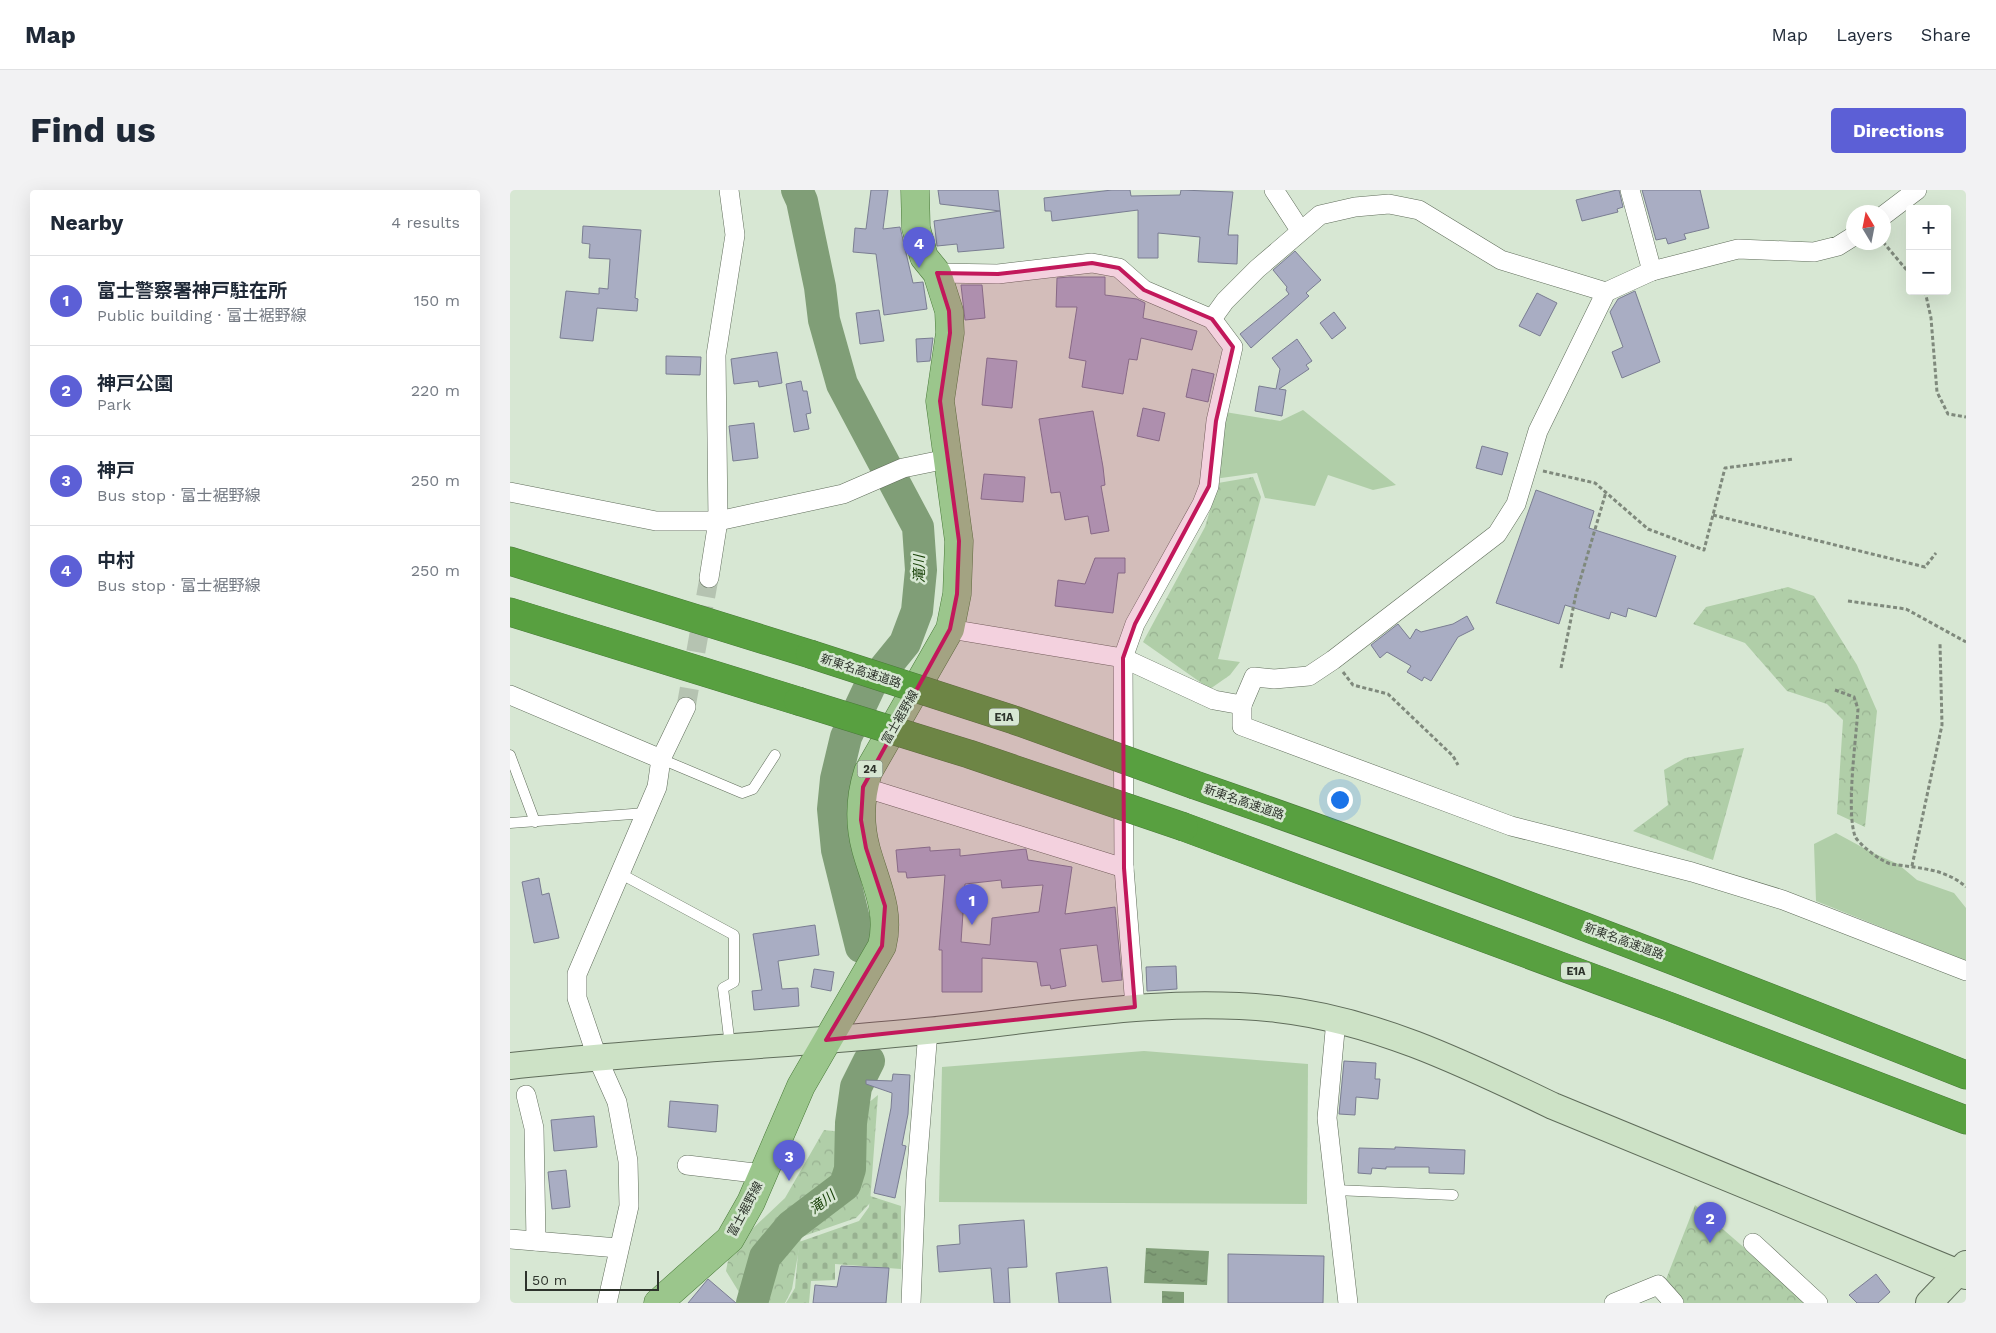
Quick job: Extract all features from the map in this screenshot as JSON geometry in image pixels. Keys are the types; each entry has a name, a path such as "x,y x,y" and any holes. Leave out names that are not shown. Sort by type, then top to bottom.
{"highway":[{"name":"新東名高速道路","path":"510,561 810,654 1014,720 1320,828 1684,963 1966,1075"},
{"name":"E1A","path":"510,612 969,754 1184,827 1671,1007 1966,1120"}],"main road":[{"name":"富士裾野線","path":"658,1303 730,1239 751,1202 801,1086 882,946 886,931 884,906 866,848 861,820 863,787 868,772 950,629 957,594 959,541 940,401 950,333 949,311 937,273 924,257 916,228 915,190"}],"street":[{"path":"710,578 718,521 716,355 735,235 729,190"},
{"path":"1274,190 1300,230"},
{"path":"1630,190 1652,271"},
{"path":"1891,210 1917,190"},
{"path":"1212,319 1225,301 1300,230 1320,215 1355,207 1389,204 1419,210 1502,260 1606,292"},
{"path":"1846,241 1838,246 1814,252 1738,249 1652,271 1606,292 1538,430 1516,504 1497,534 1334,660 1309,676 1274,679 1254,677 1242,705 1242,726 1511,826 1692,872 1783,900 1966,971"},
{"path":"937,273 998,274 1092,263 1119,268 1144,290 1212,319 1233,347 1216,422 1209,486 1202,504 1135,624 1123,658 1124,868 1135,1007"},
{"path":"510,492 656,521 718,521 843,494 903,468 947,459"},
{"path":"950,629 1123,658 1214,700 1242,705"},
{"path":"510,695 661,759"},
{"path":"607,1303 629,1206 628,1161 617,1102 597,1056 577,998 577,974 657,787 661,759 686,707"},
{"path":"863,787 1124,868"},
{"path":"510,1066 597,1056 928,1031 1135,1007 1212,1004 1279,1009 1380,1031 1430,1051 1553,1106 1963,1271 1929,1303"},
{"path":"1336,1020 1327,1118 1348,1303"},
{"path":"911,1303 916,1179 928,1031"},
{"path":"526,1095 534,1128 536,1241"},
{"path":"687,1164 763,1174"},
{"path":"510,1239 618,1248"},
{"path":"1753,1243 1818,1303"},
{"path":"1614,1303 1658,1285 1674,1303"}],"lane":[{"path":"510,755 535,822"},
{"path":"661,759 742,793 753,789 775,755"},
{"path":"510,822 535,822 646,813"},
{"path":"621,874 734,934 734,982 723,988 730,1047"},
{"path":"1335,1190 1453,1195"}],"path":[{"path":"1890,250 1906,269"},
{"path":"1927,295 1931,318 1936,392 1948,414 1966,417"},
{"path":"1526,467 1595,483 1648,529 1704,550 1725,468 1793,459"},
{"path":"1561,668 1576,594 1606,492"},
{"path":"1713,515 1925,567 1936,554"},
{"path":"1848,601 1906,609 1966,642"},
{"path":"1912,866 1942,725 1940,642"},
{"path":"1334,660 1353,685 1388,694 1452,756 1458,765"},
{"path":"1834,690 1854,697 1858,709 1852,810 1855,837 1867,850 1889,864 1912,866 1955,877 1966,887"}],"highlighted area":[{"path":"1092,263 1119,268 1144,290 1212,319 1233,347 1216,421 1209,486 1135,624 1123,658 1124,868 1135,1007 826,1040 882,946 885,906 866,848 861,820 863,787 950,629 957,594 959,541 940,401 950,333 949,311 937,273 998,274"}],"green space":[{"path":"1303,410 1396,485 1373,490 1328,475 1315,506 1265,498 1257,473 1214,479 1219,411 1280,421"},
{"path":"1253,477 1261,497 1218,659 1240,662 1230,675 1210,689 1143,642 1205,527 1218,483"},
{"path":"1788,587 1814,596 1857,665 1877,711 1865,827 1837,814 1843,720 1827,704 1787,691 1745,643 1693,624 1706,607"},
{"path":"1744,748 1713,860 1633,831 1668,805 1664,770 1685,758"},
{"path":"1836,833 1898,864 1917,880 1954,893 1966,908 1966,961 1816,901 1814,844"},
{"path":"1144,1051 1308,1064 1307,1204 939,1202 942,1067"},
{"path":"878,1095 870,1203 856,1218 801,1237 792,1289 785,1303 741,1303 742,1297 726,1271 730,1250 785,1198 824,1130 852,1133 867,1104"},
{"path":"870,1196 901,1206 901,1269 835,1264 835,1280 811,1281 809,1303 786,1303 795,1288 799,1242 859,1221 869,1207"},
{"path":"1695,1205 1808,1303 1683,1303 1665,1282"}],"water":[{"path":"1146,1248 1209,1251 1207,1285 1144,1283"},
{"path":"1162,1291 1184,1292 1184,1303 1162,1303"}],"building":[{"path":"871,190 888,190 883,229 900,227 913,283 923,282 927,309 884,315 876,254 853,252 855,228 866,229"},
{"path":"938,190 998,190 1004,248 958,252 957,244 937,246 934,221 1000,211 940,204"},
{"path":"1112,190 1130,190 1131,196 1180,195 1181,190 1233,192 1228,235 1238,235 1237,264 1198,262 1200,237 1158,233 1158,258 1138,258 1138,210 1052,221 1051,211 1045,211 1044,198"},
{"path":"1619,190 1623,207 1617,209 1618,212 1582,221 1576,200"},
{"path":"1642,190 1700,190 1709,228 1684,234 1686,239 1668,244 1666,238 1656,240"},
{"path":"583,226 641,230 635,298 638,299 637,311 597,308 593,341 560,338 566,291 599,294 599,288 608,289 610,259 589,258 590,244 582,243"},
{"path":"1295,251 1321,280 1306,293 1309,296 1251,348 1240,334 1289,294 1286,290 1287,287 1273,270"},
{"path":"1105,277 1105,295 1137,299 1145,303 1143,318 1197,331 1192,350 1141,338 1137,360 1129,359 1123,394 1082,387 1086,361 1069,358 1077,307 1056,307 1057,278"},
{"path":"961,285 982,285 985,318 965,320"},
{"path":"1635,291 1660,362 1622,378 1612,352 1623,347 1610,312 1618,299"},
{"path":"1537,293 1557,303 1540,336 1519,326"},
{"path":"879,310 884,341 860,344 856,313"},
{"path":"1334,312 1346,328 1332,339 1320,323"},
{"path":"933,338 930,361 917,362 916,339"},
{"path":"1297,339 1312,361 1306,365 1309,369 1279,389 1286,390 1282,416 1255,411 1259,386 1276,389 1280,369 1272,358"},
{"path":"777,352 782,383 759,387 758,381 734,384 731,359"},
{"path":"666,356 701,357 700,375 666,374"},
{"path":"987,358 1017,361 1012,408 982,405"},
{"path":"1192,369 1214,374 1208,402 1186,397"},
{"path":"801,381 803,391 807,391 811,413 806,414 809,429 794,432 786,384"},
{"path":"1143,408 1165,413 1159,441 1137,436"},
{"path":"1093,411 1103,467 1105,485 1101,486 1109,531 1091,534 1088,516 1065,520 1060,492 1051,493 1039,419"},
{"path":"754,423 758,458 733,461 729,426"},
{"path":"1482,446 1508,453 1502,475 1476,468"},
{"path":"984,474 1025,477 1023,502 981,499"},
{"path":"1536,490 1594,511 1589,528 1676,556 1656,617 1628,608 1626,617 1611,612 1609,619 1565,605 1559,624 1496,603"},
{"path":"1095,558 1125,558 1125,573 1118,573 1113,613 1055,606 1058,580 1085,584"},
{"path":"1467,616 1474,629 1458,637 1431,681 1424,677 1422,681 1407,672 1411,666 1387,652 1380,658 1371,645 1398,624 1410,639 1416,629 1421,632 1453,624"},
{"path":"930,847 930,851 960,849 960,856 1026,849 1028,860 1072,867 1065,914 1115,907 1122,980 1102,982 1097,945 1060,949 1066,986 1051,989 1050,985 1041,986 1037,962 982,958 982,992 942,992 942,950 939,950 945,875 907,878 906,872 898,872 896,850","holes":["1001,880 1002,888 1043,885 1039,912 992,918 990,945 961,942 965,884"]},
{"path":"539,878 542,895 549,893 559,938 534,943 522,882"},
{"path":"815,925 819,955 778,961 782,989 798,988 799,1006 754,1010 752,991 762,990 753,934"},
{"path":"1176,966 1177,989 1147,991 1146,967"},
{"path":"814,969 834,972 831,991 811,987"},
{"path":"1344,1061 1376,1063 1375,1079 1380,1079 1378,1099 1356,1097 1355,1115 1339,1114"},
{"path":"893,1074 910,1075 908,1114 902,1145 906,1146 895,1198 874,1193 891,1108 892,1093 866,1084 866,1080 892,1081"},
{"path":"670,1101 718,1105 716,1132 668,1127"},
{"path":"594,1116 597,1147 554,1151 551,1120"},
{"path":"1395,1147 1465,1150 1464,1174 1429,1173 1429,1167 1372,1168 1371,1174 1358,1173 1359,1148 1395,1149"},
{"path":"566,1170 570,1207 552,1209 548,1172"},
{"path":"1024,1220 1027,1267 1008,1268 1010,1303 994,1303 991,1268 939,1272 937,1246 960,1244 959,1225"},
{"path":"1228,1254 1324,1256 1323,1303 1228,1303"},
{"path":"841,1266 889,1268 886,1303 813,1303 815,1285 837,1287"},
{"path":"1107,1267 1111,1303 1059,1303 1056,1273"},
{"path":"1876,1274 1890,1292 1878,1303 1857,1303 1849,1295"},
{"path":"708,1279 736,1303 688,1303"}],"waterway":[{"name":"滝川","path":"797,190 802,201 820,287 824,320 842,384 918,527 921,570 917,611 905,643 870,686 846,737 836,779 833,809 837,850 861,947"},
{"name":"滝川","path":"752,1303 765,1257 791,1226 845,1185 850,1169 851,1123 856,1087 869,1061"}],"tunnel":[{"path":"686,707 709,578"}],"place":[{"name":"中村","path":"919,268"},
{"name":"富士警察署神戸駐在所","path":"972,925"},
{"name":"神戸","path":"789,1181"},
{"name":"神戸公園","path":"1710,1243"}]}
